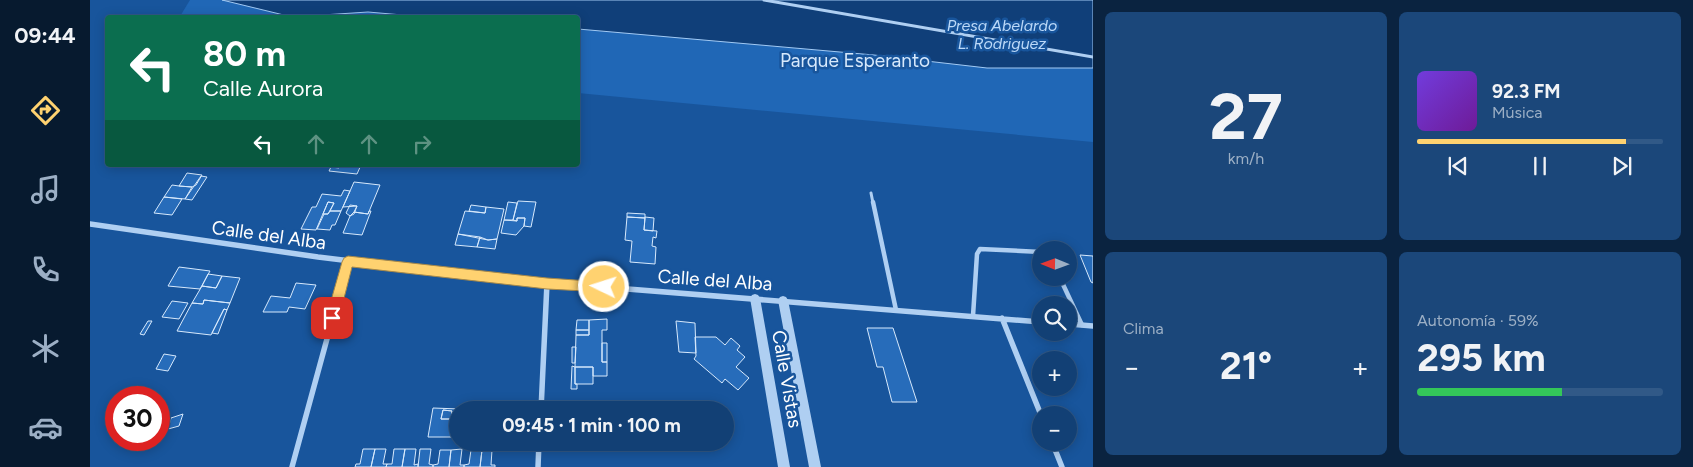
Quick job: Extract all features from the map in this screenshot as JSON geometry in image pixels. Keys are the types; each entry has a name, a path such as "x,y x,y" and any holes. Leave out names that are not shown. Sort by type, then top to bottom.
{"street":[{"name":"Calle del Alba","path":"90,224 348,262 547,283 783,300 1032,321"},
{"path":"292,467 348,262"},
{"path":"541,401 547,283"},
{"name":"Calle Vistas","path":"755,298 784,467"},
{"name":"Calle Vistas","path":"783,300 815,467"},
{"path":"1002,318 1037,406"},
{"path":"1077,325 1093,326"},
{"path":"538,467 539,451"},
{"path":"1056,451 1062,467"}],"lane":[{"path":"764,0 1093,57"},
{"path":"871,193 896,310"},
{"path":"973,316 977,254 980,249 1032,252"},
{"path":"1064,286 1082,325"}],"green space":[{"name":"Parque Esperanto","path":"190,0 860,0 1093,39 1093,142 580,93 580,15 181,15"}],"water":[{"name":"Presa Abelardo L. Rodriguez","path":"222,0 1093,0 1093,68 987,68 874,55 580,29 580,15 402,15 368,12 284,15"}],"building":[{"path":"331,167 360,167 357,174 329,171"},
{"path":"187,173 202,175 196,185 192,187 179,186"},
{"path":"201,176 207,177 192,200 185,199"},
{"path":"354,182 380,185 368,214 354,212 357,206 343,207"},
{"path":"172,185 192,187 185,199 164,197"},
{"path":"344,190 350,191 341,211 330,211 334,203 328,202 316,230 301,229 312,207 316,207 322,194 341,196"},
{"path":"164,197 182,199 172,215 154,213"},
{"path":"518,201 536,202 531,227 524,226 525,218 517,218 517,221 513,220"},
{"path":"328,202 334,203 328,214 323,214"},
{"path":"508,202 517,203 513,220 504,220"},
{"path":"350,205 357,206 354,214 350,216 346,213"},
{"path":"471,205 486,207 485,213 469,211"},
{"path":"486,207 504,209 497,239 488,240 458,234 465,211 485,213"},
{"path":"330,211 341,211 335,225 332,225 330,230 317,229 324,214 328,214"},
{"path":"371,211 362,235 343,233 350,216 354,212 368,214"},
{"path":"627,213 645,214 645,218 627,217"},
{"path":"627,217 645,218 644,230 657,231 656,238 653,237 652,246 656,247 655,264 630,262 632,241 625,240"},
{"path":"645,217 654,218 653,231 644,230"},
{"path":"517,218 525,218 524,226 516,235 501,233 504,220 517,221"},
{"path":"458,234 480,237 477,247 455,245"},
{"path":"480,237 488,240 497,239 495,249 477,247"},
{"path":"1080,255 1093,256 1093,283 1091,282"},
{"path":"179,267 210,271 200,289 168,286"},
{"path":"208,274 222,276 216,288 202,286"},
{"path":"222,276 240,278 230,303 204,300 203,304 192,303 202,286 216,288"},
{"path":"296,283 316,285 305,309 289,307 287,312 263,312 271,296 290,298"},
{"path":"204,300 230,303 227,310 224,309 211,335 177,331 192,303 203,304"},
{"path":"172,301 188,303 179,319 162,317"},
{"path":"224,309 227,310 218,334 212,333"},
{"path":"607,319 607,330 602,330 602,362 607,362 607,376 593,376 593,367 575,367 576,335 589,335 589,320"},
{"path":"577,320 589,320 589,330 576,330"},
{"path":"148,321 152,321 144,335 140,334"},
{"path":"676,321 695,323 696,353 679,352"},
{"path":"867,328 893,328 917,402 892,402 883,367 877,367"},
{"path":"576,330 589,330 589,335 576,335"},
{"path":"695,337 716,337 725,345 731,338 740,346 737,350 745,357 736,367 749,378 738,390 725,379 722,383 694,359 696,356"},
{"path":"602,343 607,343 607,362 602,362"},
{"path":"572,347 576,347 575,363 572,363"},
{"path":"164,354 176,356 168,371 156,369"},
{"path":"572,366 575,367 575,384 577,384 577,389 571,389"},
{"path":"575,367 593,367 593,384 575,384"},
{"path":"433,408 449,409 449,411 443,410 441,419 449,419 449,437 428,437"},
{"path":"443,410 449,411 449,419 441,419"},
{"path":"183,414 179,426 170,428 171,418"},
{"path":"363,449 375,449 371,467 355,467 356,464 360,464"},
{"path":"375,449 386,449 383,464 387,464 386,467 371,467"},
{"path":"394,449 405,449 402,467 386,467 387,464 392,464"},
{"path":"405,449 416,449 414,465 418,464 418,467 402,467"},
{"path":"420,449 431,449 429,464 433,465 433,467 418,467"},
{"path":"440,450 451,451 449,467 433,467 433,465 438,464"},
{"path":"451,451 462,451 460,465 464,465 464,467 449,467"},
{"path":"471,451 482,451 480,467 464,467 464,465 469,464"},
{"path":"482,451 492,451 491,465 495,465 495,467 480,467"}],"route":[{"path":"332,318 348,262 547,283 604,287"}]}
